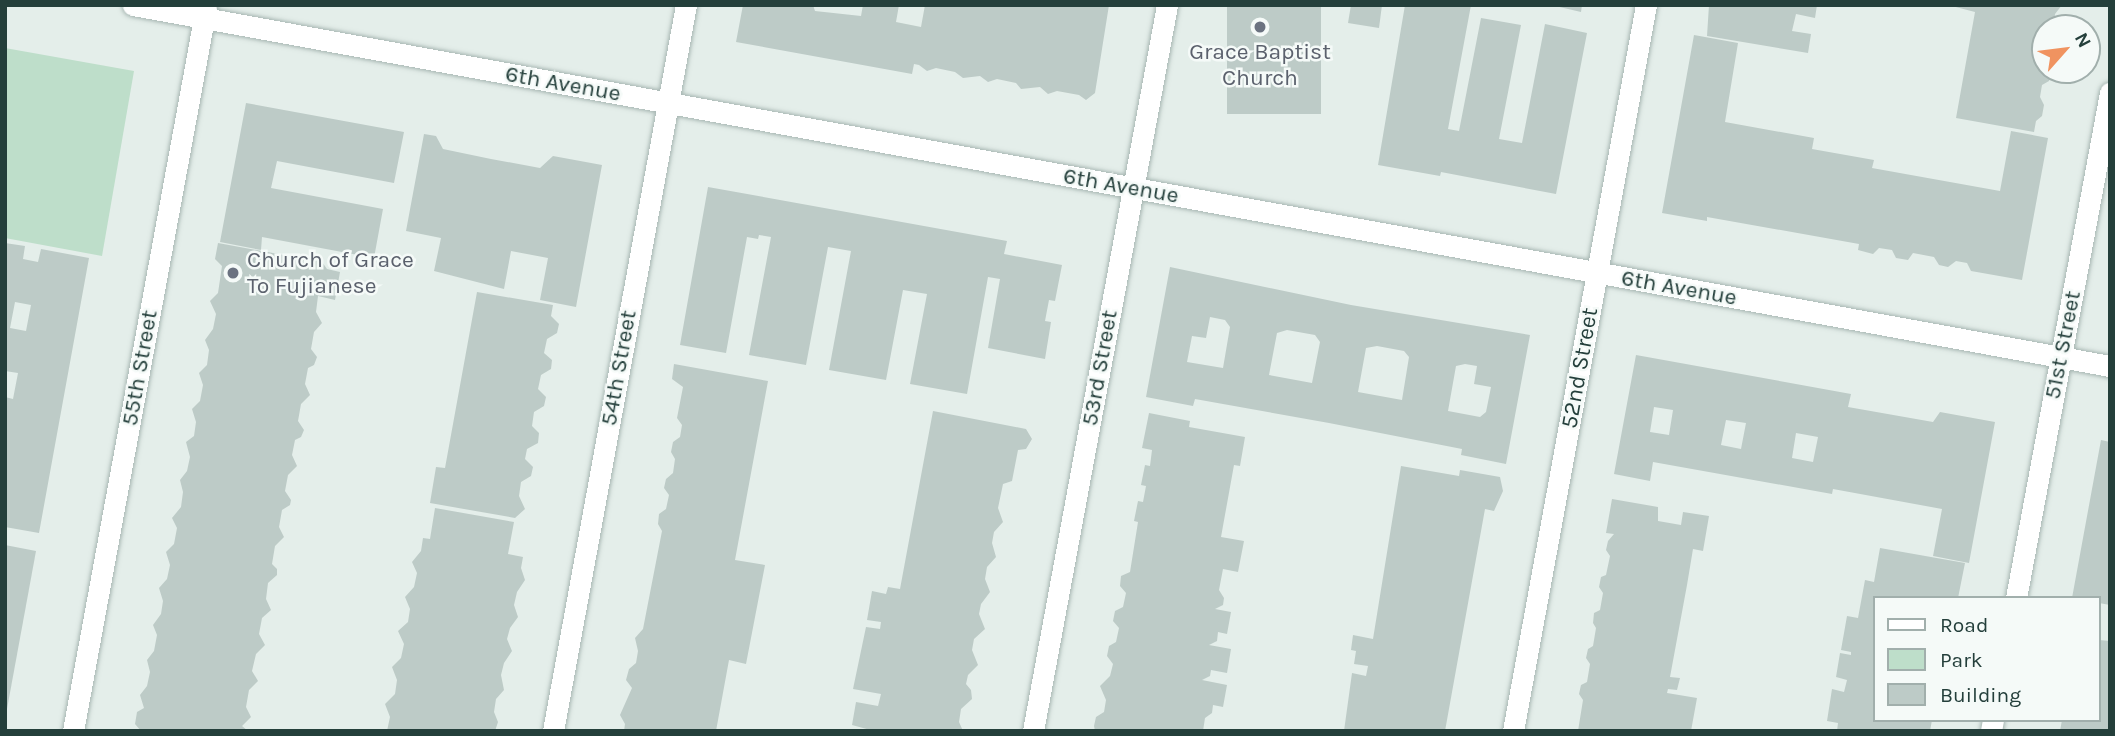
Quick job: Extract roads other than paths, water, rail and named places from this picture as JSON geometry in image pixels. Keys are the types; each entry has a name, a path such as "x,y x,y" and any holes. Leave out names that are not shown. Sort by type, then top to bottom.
{"street":[{"name":"6th Avenue","path":"133,5 205,12 668,103 2110,366"},
{"name":"54th Street","path":"553,731 686,5"},
{"name":"53rd Street","path":"1033,731 1167,5"},
{"name":"52nd Street","path":"1513,731 1646,5"},
{"name":"55th Street","path":"73,731 205,12"},
{"name":"51st Street","path":"2016,596 2110,93"}],"place":[{"name":"Grace Baptist Church","path":"1260,27"},
{"name":"Church of Grace To Fujianese","path":"233,273"}]}
